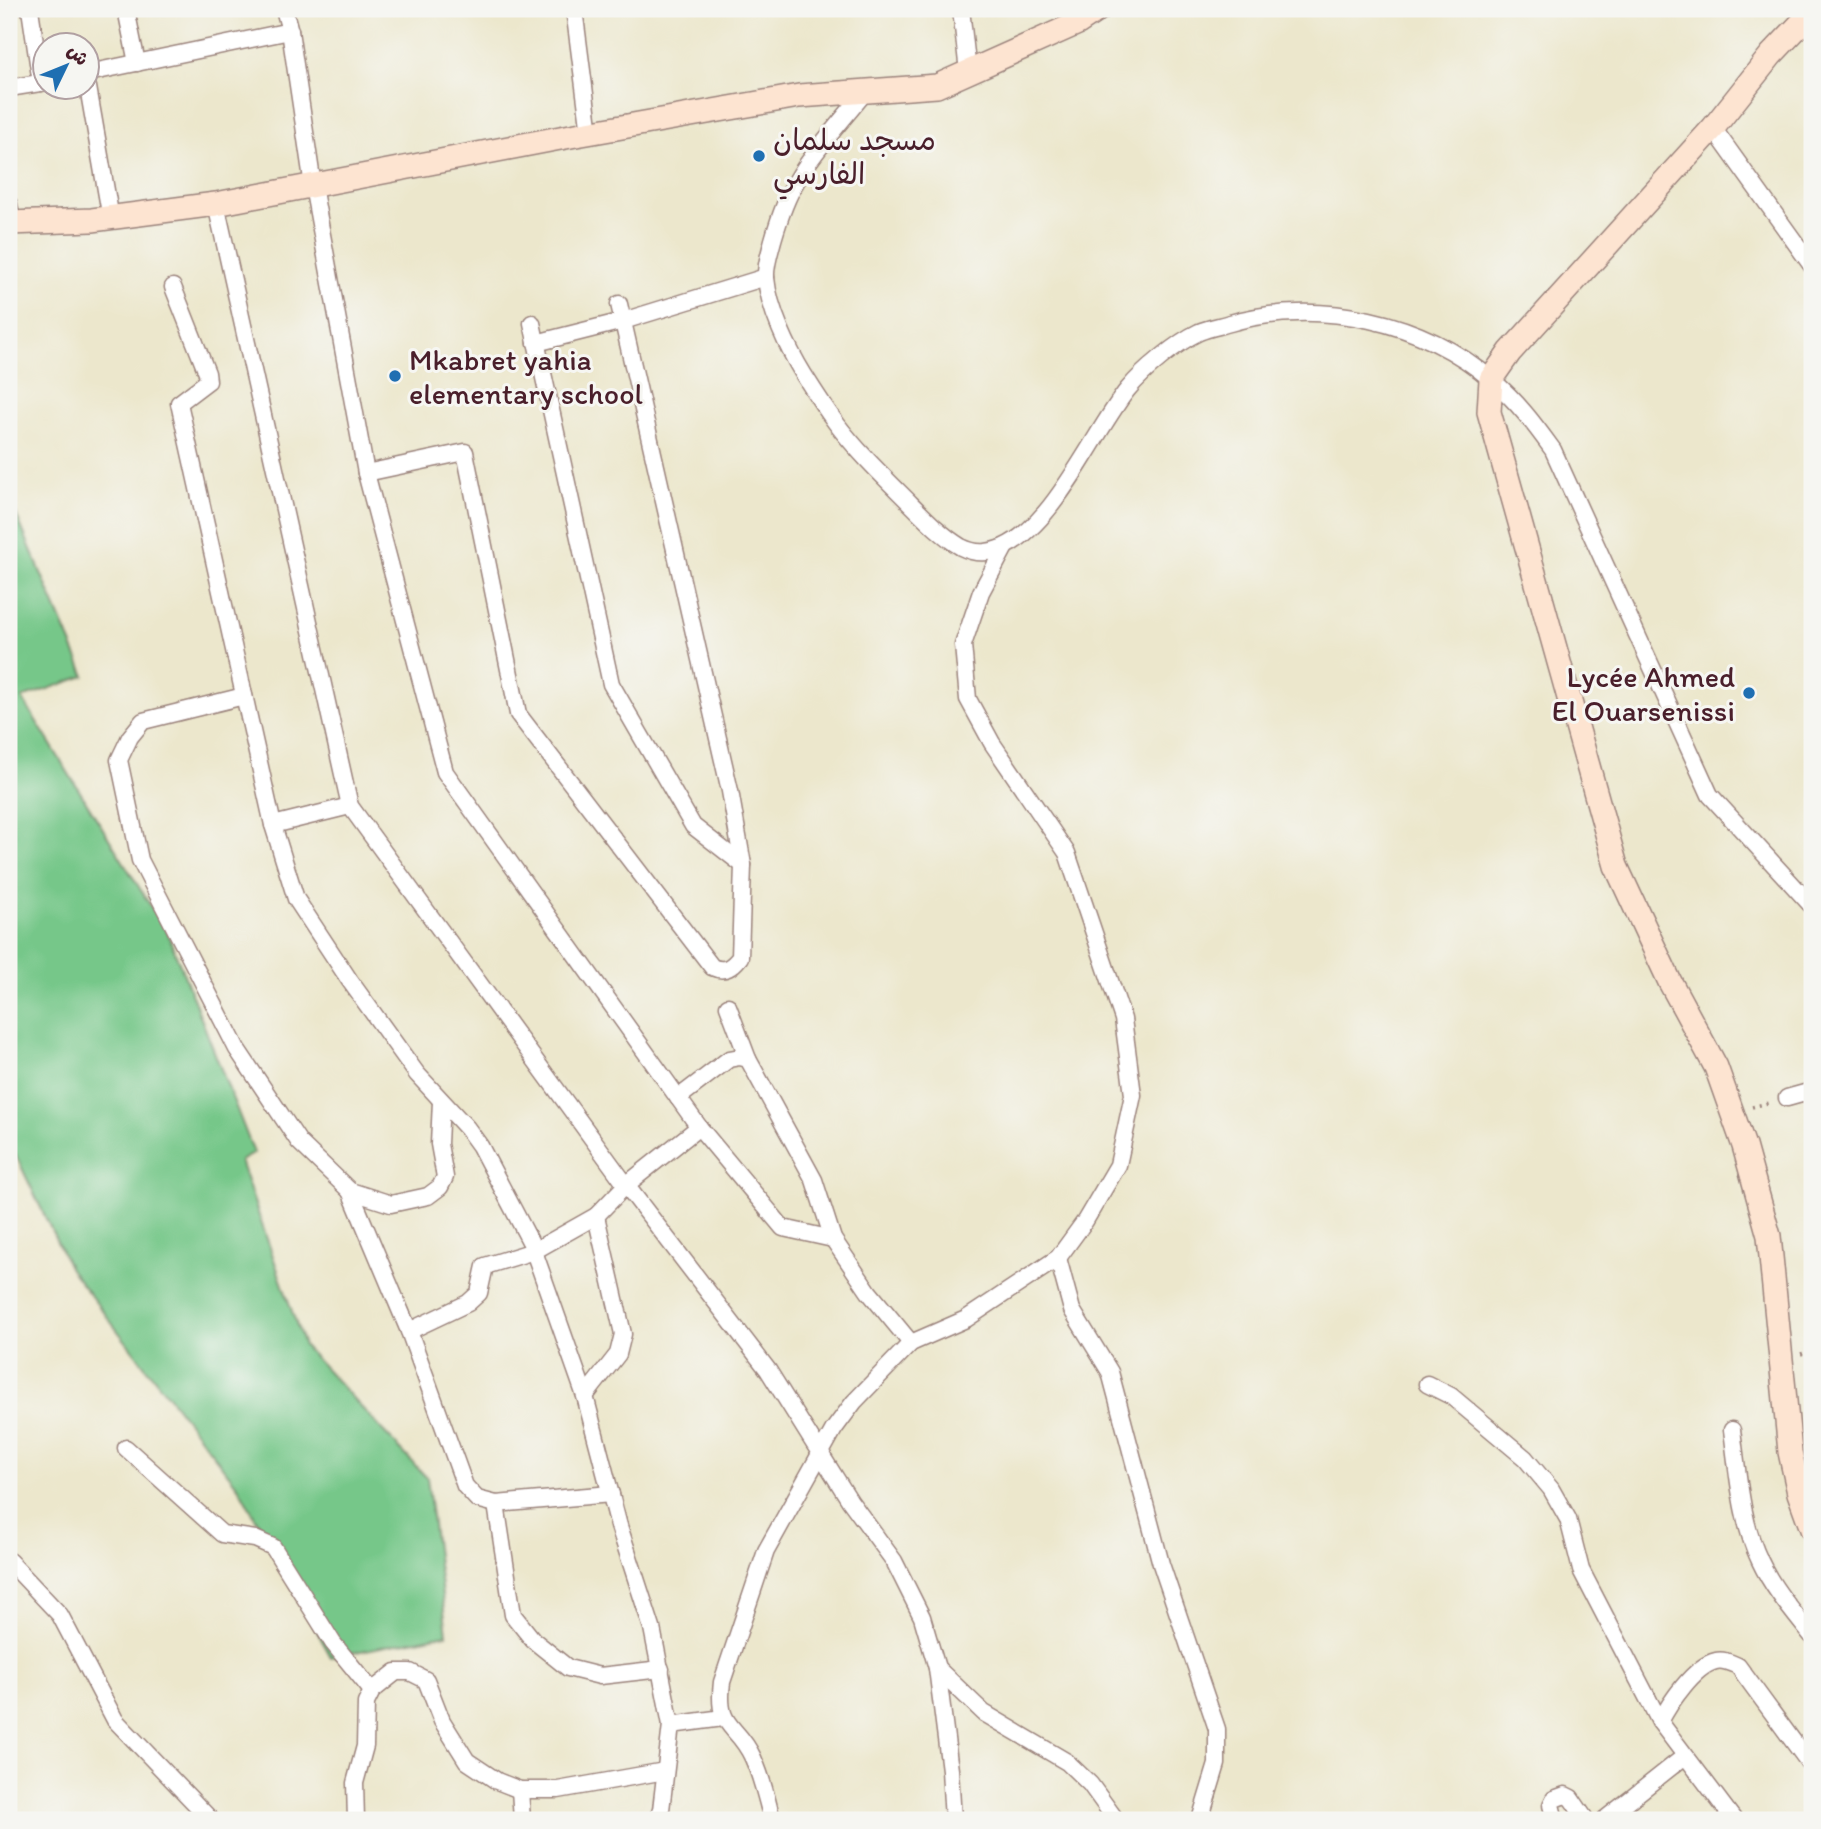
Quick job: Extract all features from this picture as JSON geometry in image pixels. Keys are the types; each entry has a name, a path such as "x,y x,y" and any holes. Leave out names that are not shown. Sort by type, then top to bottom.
{"main road":[{"path":"10,217 111,219 216,204 799,96 937,86 1078,23 1099,9"},
{"path":"1812,12 1770,55 1713,128 1519,342 1492,379 1489,412 1616,866 1670,982 1716,1067 1744,1146 1769,1236 1790,1452 1799,1493 1812,1528"}],"street":[{"path":"30,9 34,32"},
{"path":"126,9 137,63"},
{"path":"284,9 290,31 313,186 366,473 445,772 678,1098 783,1228 833,1238"},
{"path":"574,9 590,133"},
{"path":"961,9 968,72"},
{"path":"102,70 290,31"},
{"path":"9,88 32,84"},
{"path":"865,92 798,177 777,226 766,277 778,323 802,372 837,425 931,524 960,546 972,551 985,552 1005,547 1021,538 1060,493 1128,388 1161,358 1199,332 1252,317 1312,313 1356,316 1395,326 1447,350 1492,379 1526,414 1553,450 1710,795 1812,905"},
{"path":"91,102 111,219"},
{"path":"1713,128 1812,266"},
{"path":"216,204 350,806 626,1185 768,1370 850,1501 894,1561 922,1618 937,1668 950,1770 953,1820"},
{"path":"536,343 623,321 766,277"},
{"path":"173,287 208,381 179,403 273,825 296,899 416,1074 480,1146 534,1251 585,1396 611,1494 652,1628 671,1725 661,1810 657,1820"},
{"path":"366,473 465,452 518,714 712,967 719,971 727,969 740,957 744,865 727,778 619,304"},
{"path":"532,323 611,684 693,826 744,865"},
{"path":"772,1820 752,1755 723,1718 720,1700 722,1682 766,1551 834,1429 854,1402 911,1343 966,1319 1058,1258 1085,1221 1118,1165 1133,1095 1123,1019 1067,853 992,744 968,699 963,645 981,592 1005,547"},
{"path":"244,696 143,721 130,737 119,760 140,860 237,1049 299,1142 350,1191 409,1331 465,1486 477,1499 496,1504 611,1494"},
{"path":"273,825 350,806"},
{"path":"728,1006 748,1059 814,1180 833,1238 869,1292 911,1343"},
{"path":"678,1098 729,1059 748,1059"},
{"path":"1787,1098 1812,1091"},
{"path":"350,1191 391,1204 428,1196 440,1187 445,1177 439,1144 441,1101"},
{"path":"409,1331 468,1303 479,1293 485,1266 534,1251 596,1216 626,1185 699,1126"},
{"path":"585,1396 618,1354 623,1334 596,1216"},
{"path":"1058,1258 1072,1310 1110,1371 1161,1564 1217,1729 1217,1765 1199,1820"},
{"path":"1427,1384 1451,1396 1525,1458 1551,1489 1568,1519 1581,1570 1660,1722 1734,1820"},
{"path":"1732,1430 1748,1531 1760,1562 1812,1636"},
{"path":"126,1448 222,1534 255,1539 273,1547 333,1643 372,1691"},
{"path":"496,1504 513,1615 533,1640 568,1668 600,1676 661,1670"},
{"path":"9,1561 60,1615 115,1720 212,1820"},
{"path":"1660,1722 1672,1699 1700,1671 1715,1661 1725,1661 1738,1666 1812,1767"},
{"path":"937,1668 984,1713 1067,1762 1090,1784 1116,1820"},
{"path":"356,1820 355,1783 365,1746 366,1703 372,1691 396,1672 410,1672 426,1679 442,1721 467,1762 497,1781 520,1790 558,1790 665,1771"},
{"path":"671,1725 723,1718"},
{"path":"1604,1820 1685,1756"},
{"path":"520,1790 522,1820"},
{"path":"1555,1820 1551,1805 1554,1799 1565,1795 1572,1798 1586,1820"}],"path":[{"path":"1732,1113 1787,1098"}],"green space":[{"path":"9,498 85,676 22,698 168,934 254,1153 240,1161 304,1346 427,1478 447,1634 331,1657 239,1488 70,1269 9,1141"}],"place":[{"name":"مسجد سلمان الفارسي","path":"759,156"},
{"name":"Mkabret yahia elementary school","path":"395,376"},
{"name":"Lycée Ahmed El Ouarsenissi","path":"1749,693"}]}
